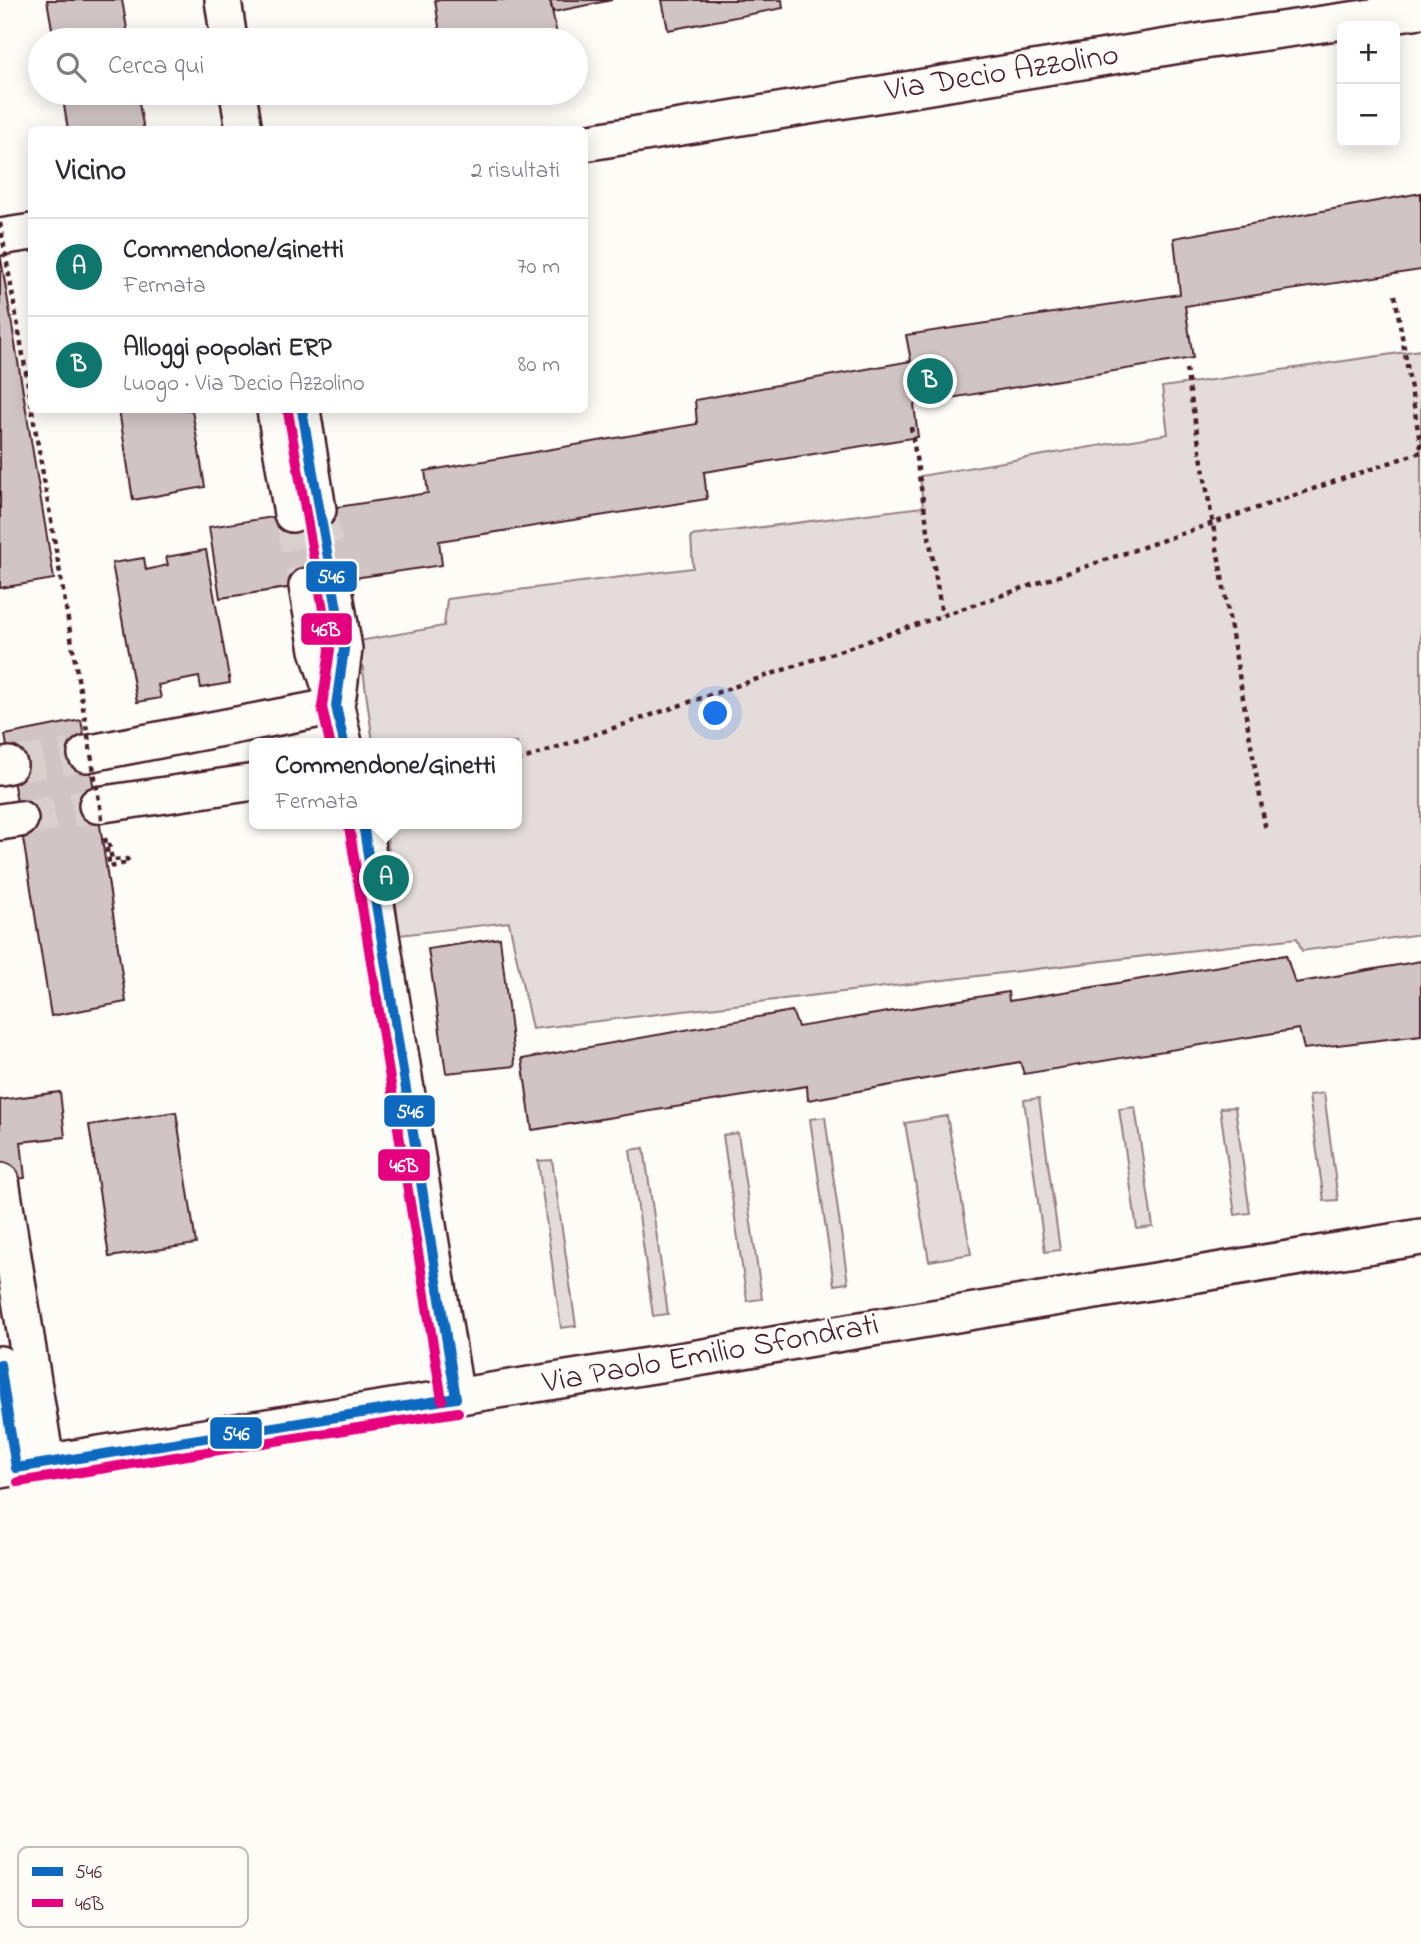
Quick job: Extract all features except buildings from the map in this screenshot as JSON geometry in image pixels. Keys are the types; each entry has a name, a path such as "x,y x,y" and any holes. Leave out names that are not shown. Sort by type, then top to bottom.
{"street":[{"path":"223,0 227,28"},
{"name":"Via Decio Azzolino","path":"588,142 1210,40 1421,10"},
{"path":"240,105 243,126"},
{"path":"0,237 28,233"},
{"path":"276,413 305,512 302,413"},
{"path":"320,584 318,650 343,738"},
{"path":"86,754 336,706"},
{"path":"97,805 249,783"},
{"path":"364,829 456,1398"},
{"path":"1,1181 21,1467"},
{"name":"Via Paolo Emilio Sfondrati","path":"21,1467 456,1398 1421,1237"},
{"path":"0,1364 21,1467"}],"path":[{"path":"0,223 28,385"},
{"path":"522,759 1421,450 1395,295"},
{"path":"1186,369 1266,831"},
{"path":"33,413 110,867 129,862 127,859 111,860"},
{"path":"911,427 942,615"}],"shaded area":[{"path":"1421,350 1421,934 1302,951 1297,938 532,1029 509,922 400,935 386,829 522,829 522,738 372,738 359,641 444,626 447,599 693,568 691,536 923,507 920,476 1168,434 1162,387"},
{"path":"1324,1093 1338,1200 1324,1201 1309,1095"},
{"path":"1039,1098 1060,1250 1045,1252 1024,1100"},
{"path":"1135,1107 1153,1227 1137,1229 1119,1109"},
{"path":"1235,1107 1250,1213 1235,1215 1220,1108"},
{"path":"947,1116 971,1254 929,1261 905,1123"},
{"path":"825,1117 848,1283 834,1285 810,1119"},
{"path":"738,1133 762,1299 747,1301 723,1135"},
{"path":"644,1148 668,1314 653,1316 630,1150"},
{"path":"552,1160 576,1326 561,1328 538,1161"}],"tunnel":[{"path":"318,510 333,582"},
{"path":"292,514 307,586"},
{"path":"9,765 86,754"},
{"path":"20,819 97,805"}],"transit line":[{"name":"46B","path":"288,413 330,649 322,707 329,738"},
{"name":"546","path":"303,413 344,649 336,706 343,738"},
{"name":"46B","path":"349,829 442,1400"},
{"name":"546","path":"364,829 456,1398"},
{"name":"546","path":"0,1364 16,1468"},
{"name":"546","path":"16,1468 456,1398"},
{"name":"46B","path":"18,1482 458,1412"}],"place":[{"name":"Alloggi popolari ERP","path":"930,381"},
{"name":"Commendone/Ginetti","path":"386,878"}]}
